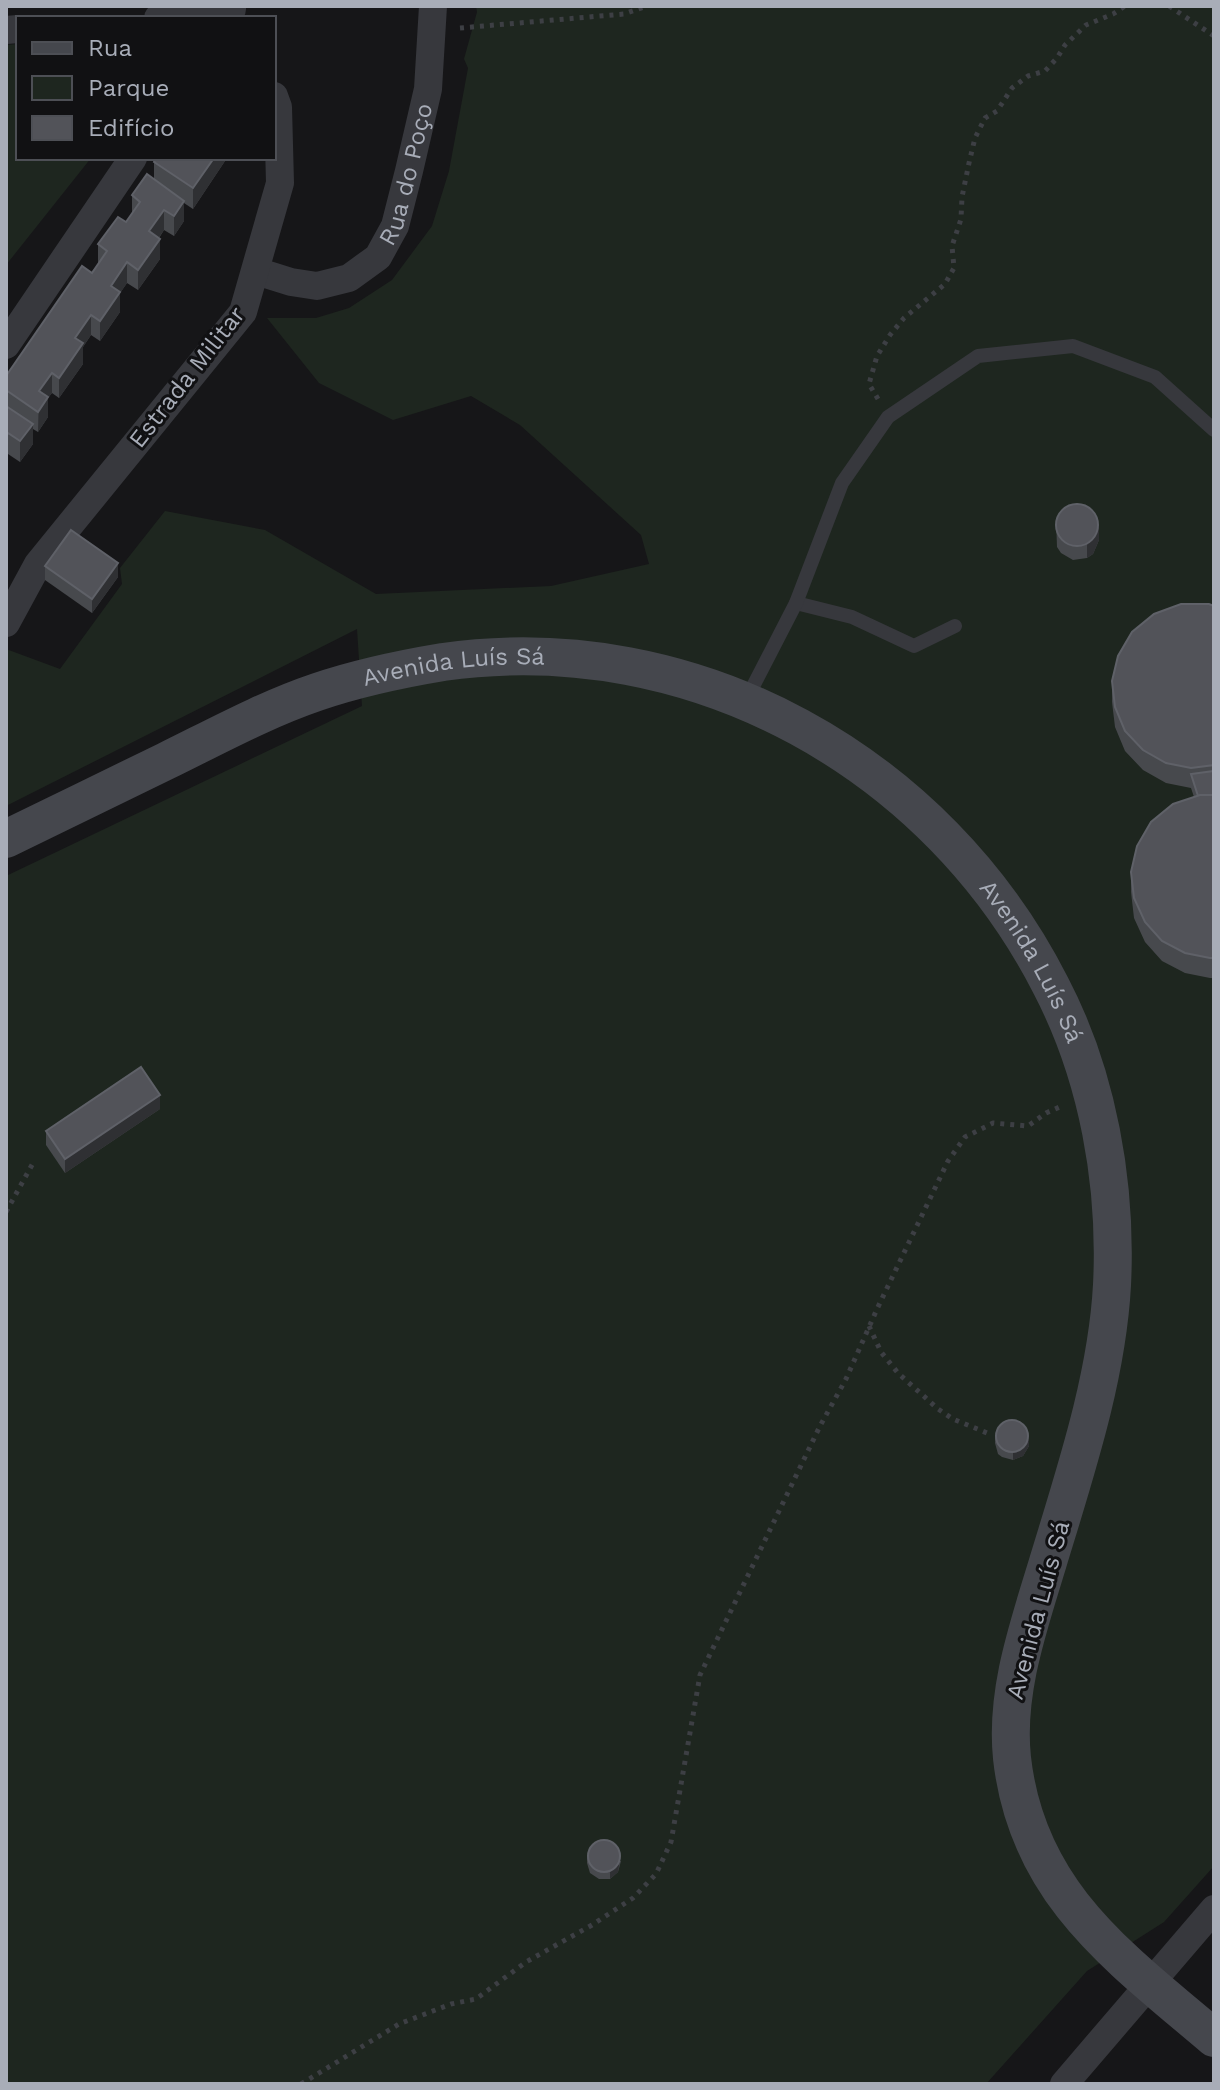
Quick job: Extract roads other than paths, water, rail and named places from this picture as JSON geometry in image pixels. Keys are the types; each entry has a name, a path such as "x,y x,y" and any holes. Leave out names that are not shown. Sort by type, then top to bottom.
{"street":[{"path":"179,16 233,11"},
{"name":"Rua do Poço","path":"256,271 317,286 349,278 378,257 395,226 428,89 432,18"},
{"name":"Estrada Militar","path":"6,623 38,564 243,312 280,183 276,102"},
{"path":"6,345 132,160"},
{"name":"Avenida Luís Sá","path":"6,839 263,713 317,692 379,674 485,658 588,661 686,680 746,701 818,737 867,769 913,805 962,855 1007,912 1052,987 1092,1091 1106,1153 1111,1208 1110,1300 1103,1355 1082,1451 1026,1636 1011,1706 1012,1757 1021,1805 1041,1859 1065,1898 1105,1944 1214,2038"},
{"path":"1064,2084 1214,1909"}],"lane":[{"path":"746,701 796,603 842,483 888,417 978,356 1073,346 1155,377 1214,430"},
{"path":"796,603 852,617 914,646 955,626"}]}
